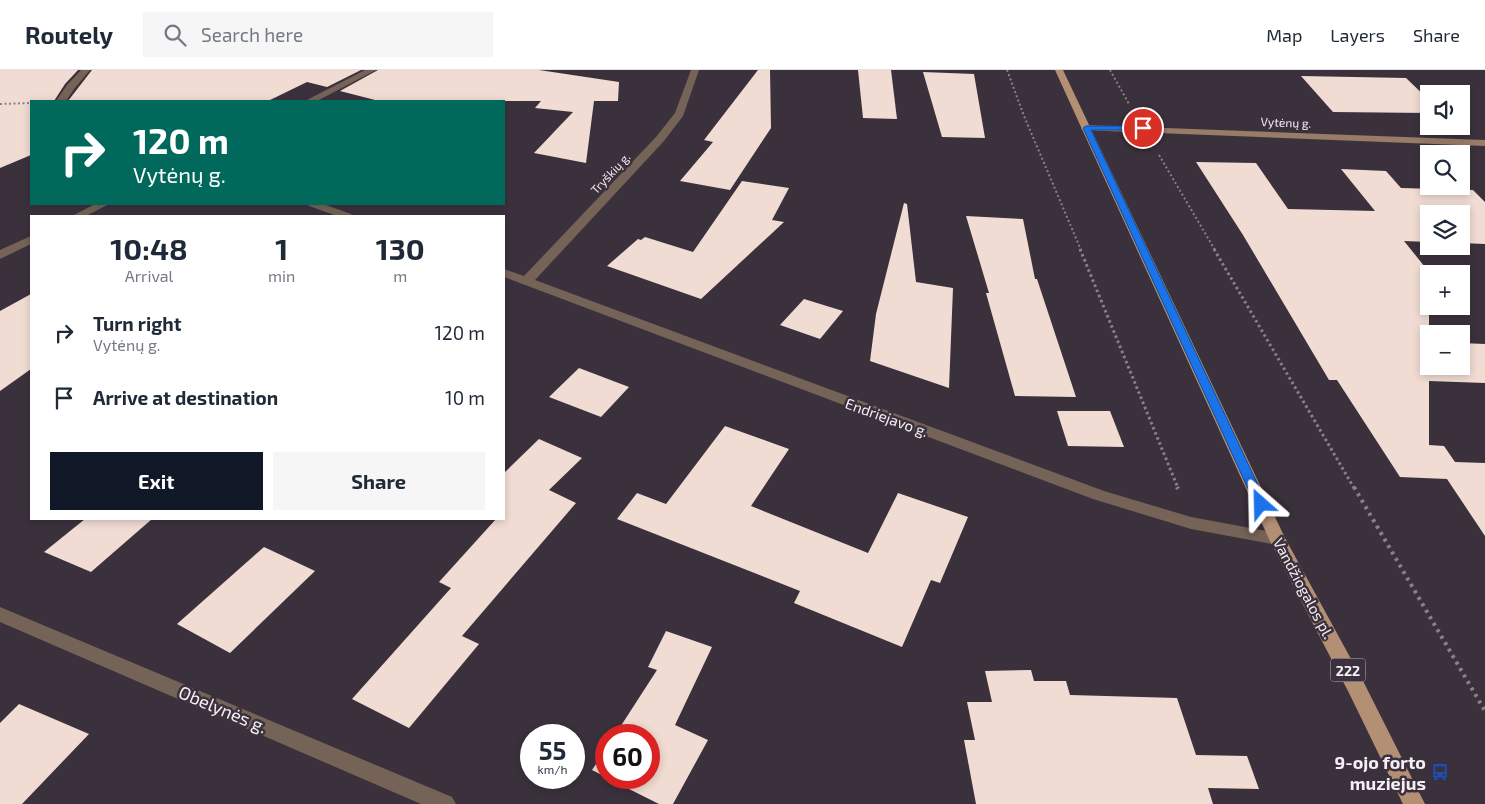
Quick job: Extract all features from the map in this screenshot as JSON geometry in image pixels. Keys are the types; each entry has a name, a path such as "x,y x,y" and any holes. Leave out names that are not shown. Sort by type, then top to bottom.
{"main road":[{"name":"Vandžiogalos pl.","path":"1059,70 1277,539 1356,686 1414,804"},
{"name":"Vytėnų g.","path":"1086,128 1143,128 1485,143"}],"street":[{"path":"62,100 70,87 86,70"},
{"path":"312,100 372,70"},
{"name":"Tryškių g.","path":"527,281 660,139 680,114 695,70"},
{"path":"80,215 101,205"},
{"path":"316,205 344,215"},
{"path":"0,255 30,240"},
{"name":"Endriejavo g.","path":"505,273 1099,496 1191,522 1277,539"},
{"name":"Obelynės g.","path":"0,614 445,804"}],"path":[{"path":"1007,70 1024,116 1084,257 1191,522"},
{"path":"1110,70 1485,711"},
{"path":"0,104 30,103"}],"building":[{"path":"0,70 78,70 65,84 55,100 30,100 30,155 0,168"},
{"path":"92,70 361,70 327,87 307,82 270,100 69,100"},
{"path":"378,70 539,70 619,82 618,101 594,101 586,163 534,153 573,112 535,108 541,101 375,100 340,91"},
{"path":"758,70 770,70 771,128 730,190 680,181 713,142 704,140"},
{"path":"858,70 891,70 897,119 863,118"},
{"path":"923,72 974,74 985,138 942,137"},
{"path":"1301,76 1406,78 1420,91 1420,113 1333,112"},
{"path":"1196,162 1256,163 1288,209 1375,211 1341,169 1386,171 1401,188 1420,189 1420,195 1470,195 1470,190 1473,190 1485,202 1485,244 1470,243 1470,205 1420,205 1420,242 1404,241 1423,265 1420,265 1420,315 1429,315 1429,325 1420,325 1420,375 1470,375 1470,343 1485,344 1485,383 1429,381 1429,445 1444,446 1455,462 1485,463 1485,536 1447,479 1400,477 1337,380 1329,380 1243,235"},
{"path":"742,181 789,188 772,220 784,222 701,299 607,266 638,239 641,240 645,237 693,252"},
{"path":"904,203 907,204 916,282 953,288 949,388 870,361 876,314"},
{"path":"966,216 1023,219 1035,279 1037,279 1076,397 1015,396 986,293 989,293"},
{"path":"30,295 30,370 0,391 0,311"},
{"path":"804,299 843,311 820,339 780,325"},
{"path":"579,368 629,387 601,417 549,397"},
{"path":"1057,411 1110,411 1124,447 1068,446"},
{"path":"725,426 789,449 751,506 868,553 898,493 968,517 940,583 931,580 902,647 794,603 800,591 617,519 637,493 666,504"},
{"path":"539,439 582,458 549,490 576,503 462,636 479,644 409,728 352,699 451,588 439,582 495,520 505,520 505,472"},
{"path":"84,520 151,520 91,572 44,552"},
{"path":"264,547 315,571 230,653 177,624"},
{"path":"666,631 712,647 675,725 708,740 673,804 659,804 629,789 660,789 660,724 622,724 657,670 648,667"},
{"path":"1031,670 1034,681 1066,681 1070,695 1177,698 1196,755 1247,756 1259,789 1208,788 1213,804 976,804 964,740 975,740 967,702 992,702 985,671"},
{"path":"19,704 89,734 22,804 0,804 0,723"}],"place":[{"name":"9-ojo forto muziejus","path":"1440,772"}],"route":[{"path":"1143,128 1086,128 1261,504"}]}
